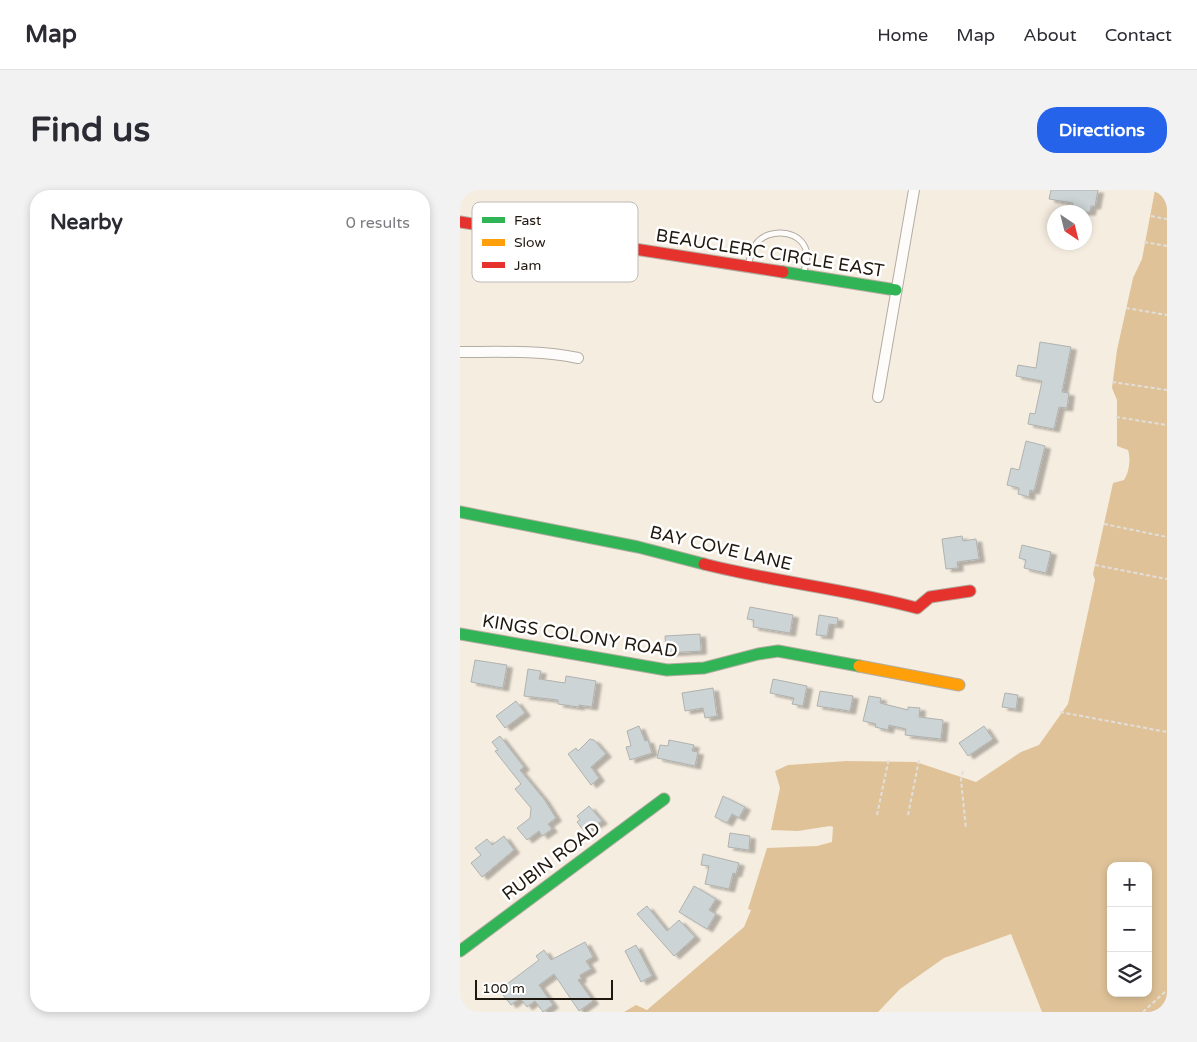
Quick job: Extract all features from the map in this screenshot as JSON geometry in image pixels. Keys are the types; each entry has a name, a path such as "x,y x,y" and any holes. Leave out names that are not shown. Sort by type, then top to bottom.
{"street":[{"path":"878,397 914,190"},
{"name":"BEAUCLERC CIRCLE EAST","path":"638,249 896,290"},
{"path":"460,352 489,350 545,352 578,358"},
{"name":"BAY COVE LANE","path":"460,512 638,547 753,577 891,601 917,608 930,597 970,591"},
{"name":"KINGS COLONY ROAD","path":"460,634 667,670 697,669 723,664 762,652 778,652 959,685"},
{"name":"RUBIN ROAD","path":"460,951 664,798"}],"lane":[{"path":"747,266 756,245 763,237 780,232 800,239 804,246 807,256 803,276"}],"path":[{"path":"1151,216 1167,219"},
{"path":"1144,242 1167,246"},
{"path":"1126,308 1167,315"},
{"path":"1112,382 1167,390"},
{"path":"1116,417 1167,425"},
{"path":"1104,524 1167,536"},
{"path":"1095,566 1167,579"},
{"path":"1060,712 1167,732"},
{"path":"877,815 889,758"},
{"path":"908,815 920,760"},
{"path":"964,771 962,780 966,829"},
{"path":"1143,1012 1167,990"}],"shaded area":[{"path":"1155,190 1167,190 1167,1012 1042,1012 1011,934 944,958 900,989 878,1012 624,1012 636,1005 647,1010 744,927 751,910 748,909 767,848 817,846 832,842 833,827 830,826 798,831 771,830 780,788 775,771 788,765 847,761 916,762 976,782 1021,752 1039,745 1068,704 1095,580 1093,574 1113,483 1124,480 1129,466 1128,450 1117,446 1117,400 1112,388 1117,350 1133,278 1142,259"}],"building":[{"path":"1051,190 1098,190 1095,206 1073,205 1073,203 1049,199"},
{"path":"1040,342 1071,347 1062,392 1069,393 1067,408 1059,407 1054,429 1028,424 1030,413 1035,414 1042,381 1016,376 1018,365 1036,368"},
{"path":"1026,441 1045,446 1034,491 1030,490 1029,497 1018,494 1019,488 1007,485 1011,468 1019,470"},
{"path":"962,536 963,541 976,539 979,559 957,562 958,568 946,569 942,539"},
{"path":"1022,545 1051,552 1046,573 1024,568 1026,560 1019,558"},
{"path":"750,607 793,615 790,633 753,627 754,620 747,619"},
{"path":"819,615 838,618 837,625 829,624 827,636 816,635"},
{"path":"700,634 701,651 666,653 665,636"},
{"path":"475,660 507,665 503,688 471,682"},
{"path":"528,669 541,671 539,679 565,683 566,676 596,681 592,707 558,704 558,700 524,696"},
{"path":"773,679 807,686 803,706 792,704 794,698 770,693"},
{"path":"713,688 717,716 705,718 703,708 685,711 682,693"},
{"path":"820,691 853,696 850,711 817,706"},
{"path":"1005,693 1018,695 1016,709 1002,707"},
{"path":"869,696 881,698 880,703 908,710 908,707 920,708 919,717 943,720 941,739 905,735 906,729 889,725 888,730 875,727 876,724 863,721"},
{"path":"516,701 525,713 505,728 496,716"},
{"path":"639,726 645,741 648,740 652,753 630,760 626,747 631,746 627,731"},
{"path":"984,726 993,739 968,756 959,743"},
{"path":"500,736 524,767 520,770 544,799 556,818 548,824 552,829 542,836 539,831 527,840 517,828 530,818 531,808 515,789 521,784 495,751 498,750 492,742"},
{"path":"590,739 594,740 606,754 591,767 599,778 591,785 568,754 576,748 578,751"},
{"path":"669,740 694,745 692,751 698,752 695,766 657,758 660,745 668,746"},
{"path":"723,796 745,807 739,818 732,814 727,823 715,817"},
{"path":"589,806 602,821 584,831 577,822 580,820 577,816"},
{"path":"730,833 750,836 749,850 728,847"},
{"path":"504,836 514,850 482,877 471,863 481,855 475,848 487,839 492,845"},
{"path":"703,854 739,863 736,874 733,873 729,889 705,884 709,866 701,865"},
{"path":"694,886 716,899 709,910 716,914 707,929 679,912"},
{"path":"647,906 667,931 679,920 695,937 674,956 637,914"},
{"path":"585,942 593,957 586,961 591,969 580,975 581,979 578,980 593,1001 579,1011 554,974 539,985 553,1005 543,1012 535,1001 527,1007 520,998 511,1005 499,990 539,960 536,956 544,950 551,960"},
{"path":"636,945 652,976 641,982 625,951"}],"traffic: fast":[{"path":"783,272 896,290"},
{"path":"460,512 638,547 704,564"},
{"path":"460,634 667,670 704,668 758,654 778,651 859,666"},
{"path":"460,951 664,799"}],"traffic: slow":[{"path":"859,666 959,685"}],"traffic: jam":[{"path":"460,222 472,224"},
{"path":"638,250 783,272"},
{"path":"704,564 891,601 917,608 930,597 970,591"}]}
